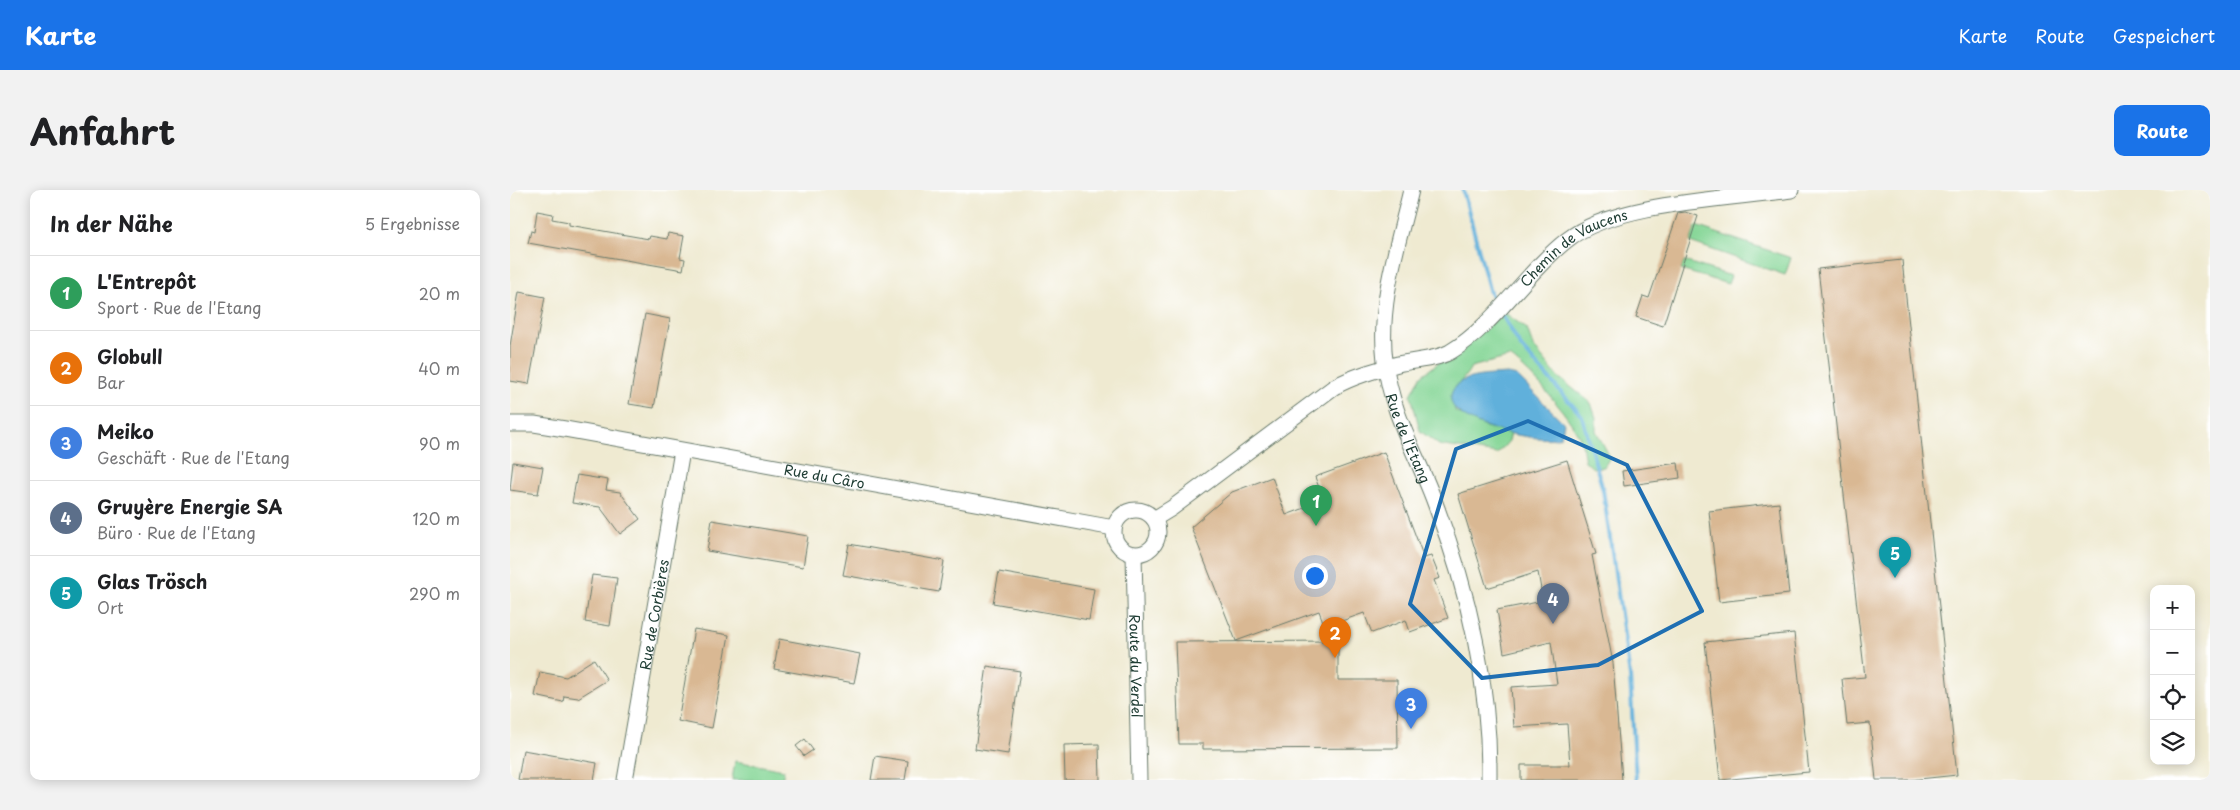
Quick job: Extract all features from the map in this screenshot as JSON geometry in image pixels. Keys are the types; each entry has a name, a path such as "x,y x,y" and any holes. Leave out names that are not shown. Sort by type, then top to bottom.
{"street":[{"name":"Rue de l'Etang","path":"1411,190 1386,299 1383,336 1386,368 1396,410 1410,449 1434,501 1466,597 1483,680 1489,751 1489,780"},
{"name":"Chemin de Vaucens","path":"1386,368 1443,355 1466,339 1492,315 1569,238 1592,225 1620,215 1692,202 1791,190"},
{"path":"1154,519 1172,508 1334,387 1350,378 1386,368"},
{"name":"Rue du Câro","path":"510,417 534,424 1114,528"},
{"name":"Rue du Câro","path":"510,424 534,424"},
{"name":"Rue de Corbières","path":"625,780 682,451"},
{"path":"1131,510 1144,511 1154,519 1158,525 1157,540 1148,551 1134,554 1121,548 1114,535 1114,528 1120,516 1131,510"},
{"name":"Route du Verdel","path":"1134,554 1139,780"}],"highlighted area":[{"path":"1528,421 1627,465 1702,611 1598,665 1482,678 1410,604 1456,449"}],"green space":[{"path":"1696,226 1791,258 1785,275 1690,242"},
{"path":"1684,261 1731,276 1728,284 1681,270"},
{"path":"1505,313 1527,329 1533,346 1557,376 1591,403 1596,418 1596,431 1610,457 1604,467 1593,468 1585,461 1580,438 1567,417 1538,383 1510,357 1471,367 1452,393 1455,411 1486,427 1511,432 1509,441 1497,454 1439,445 1420,431 1411,395 1421,376"},
{"path":"735,761 784,770 782,780 732,780"}],"water":[{"path":"1508,374 1517,376 1564,423 1561,437 1535,438 1497,430 1478,424 1463,416 1453,406 1451,396 1455,387 1460,382 1479,376"}],"building":[{"path":"537,211 553,214 552,219 569,222 569,225 649,239 650,236 667,239 668,233 684,236 680,258 685,259 683,270 528,243 531,231 534,232"},
{"path":"1685,212 1698,216 1663,326 1636,317 1643,296 1649,298 1678,213"},
{"path":"1902,260 1957,775 1910,780 1876,780 1870,723 1847,725 1842,679 1865,677 1818,269"},
{"path":"519,292 545,297 529,384 510,381 510,346"},
{"path":"645,314 670,319 654,408 629,404"},
{"path":"1384,452 1424,558 1431,556 1440,578 1434,580 1448,618 1410,632 1406,620 1372,633 1364,613 1325,627 1319,611 1236,641 1191,527 1232,492 1272,477 1286,515 1324,501 1315,477"},
{"path":"1567,460 1596,554 1592,555 1613,663 1622,780 1521,780 1521,765 1570,765 1567,724 1514,727 1511,687 1557,684 1551,642 1504,653 1497,610 1543,601 1538,572 1487,588 1458,494"},
{"path":"513,462 543,467 538,494 510,490"},
{"path":"1678,463 1680,478 1624,486 1622,471"},
{"path":"577,475 608,480 606,490 620,492 640,519 620,534 600,507 572,503"},
{"path":"1779,503 1789,594 1719,602 1709,511"},
{"path":"712,520 808,536 803,567 707,551"},
{"path":"849,544 944,561 939,592 843,575"},
{"path":"999,572 1094,589 1089,620 993,603"},
{"path":"592,575 617,578 610,626 585,622"},
{"path":"694,629 729,635 712,728 678,721"},
{"path":"1794,633 1809,772 1720,780 1705,642"},
{"path":"779,639 860,654 854,683 774,669"},
{"path":"1338,641 1338,680 1397,680 1398,748 1203,749 1203,744 1179,744 1175,642"},
{"path":"594,659 607,680 578,698 564,696 563,702 535,696 540,672 566,677"},
{"path":"987,666 1020,671 1008,754 975,749"},
{"path":"805,739 813,750 804,756 796,746"},
{"path":"1099,744 1100,780 1065,780 1064,745"},
{"path":"523,750 597,763 594,780 518,780"},
{"path":"875,756 908,761 905,780 871,780"}],"waterway":[{"path":"1463,190 1490,293 1498,307"},
{"path":"1501,313 1521,347 1582,416 1603,490 1630,676 1636,780"}],"place":[{"name":"L'Entrepôt","path":"1316,526"},
{"name":"Glas Trösch","path":"1895,578"},
{"name":"Gruyère Energie SA","path":"1553,624"},
{"name":"Globull","path":"1335,658"},
{"name":"Meiko","path":"1411,729"}]}
